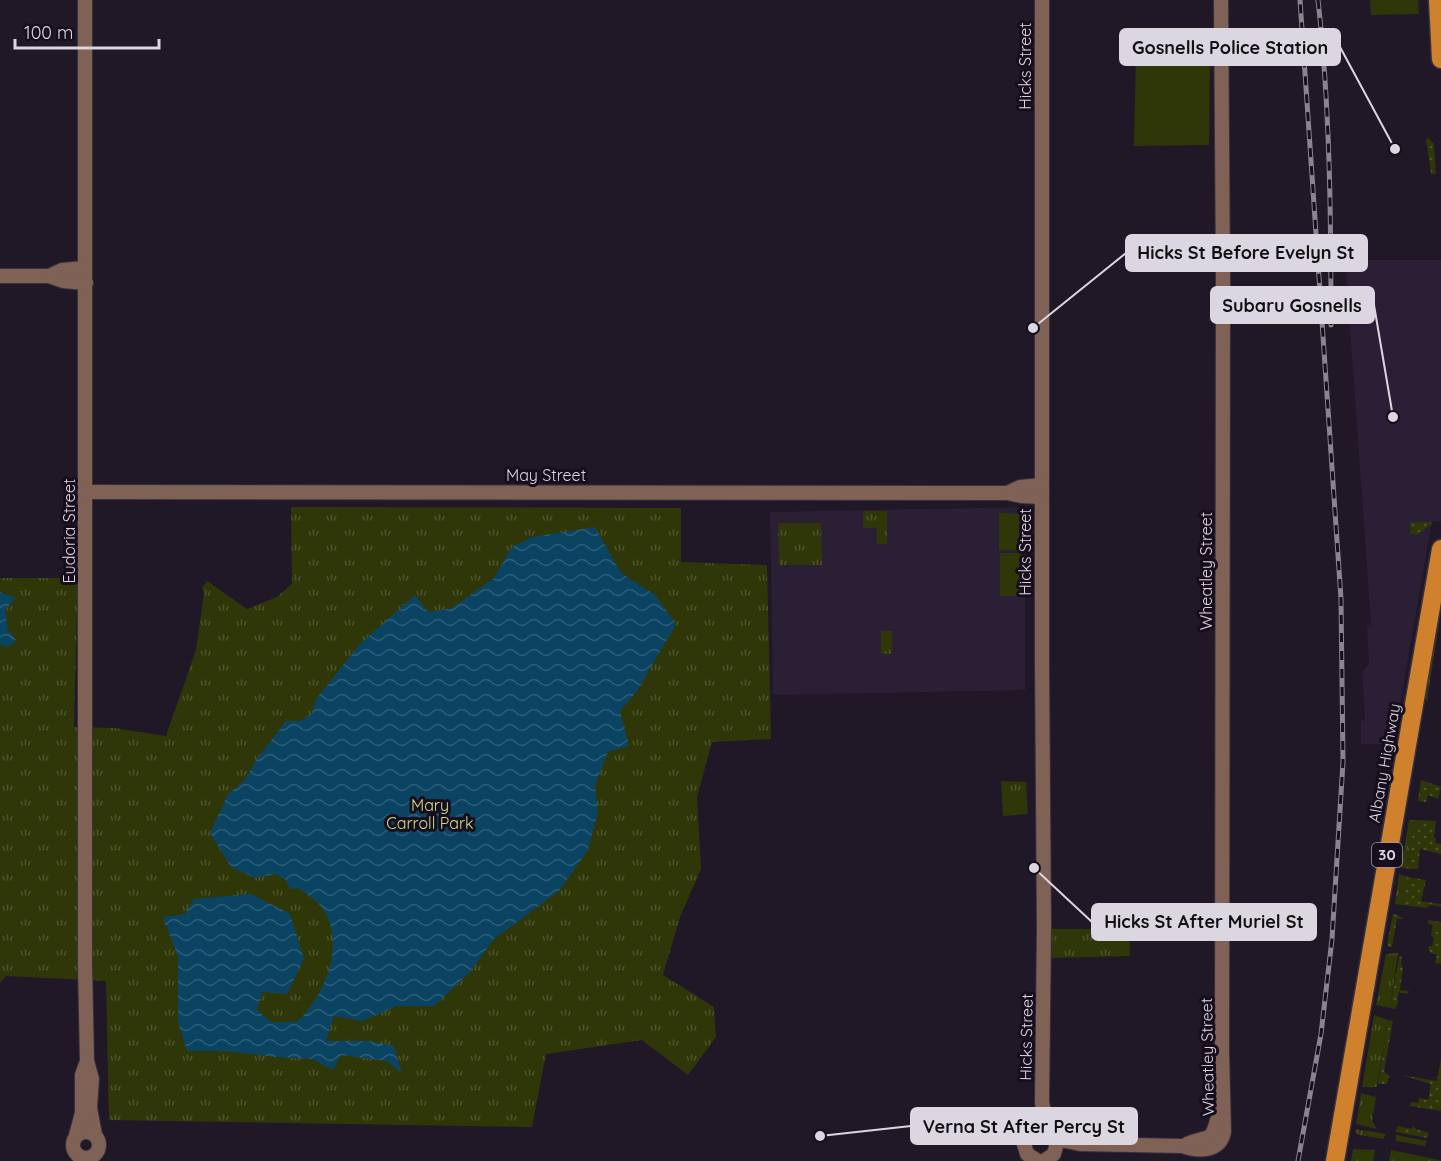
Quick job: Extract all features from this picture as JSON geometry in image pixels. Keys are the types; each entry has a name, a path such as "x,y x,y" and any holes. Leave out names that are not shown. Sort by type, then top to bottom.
{"highway":[{"path":"1438,0 1441,59"},
{"name":"Albany Highway","path":"1335,1161 1441,549"}],"street":[{"name":"Eudoria Street","path":"85,0 85,966 87,1061 92,1079 90,1108 95,1135"},
{"name":"Hicks Street","path":"1042,0 1044,937 1042,1103 1052,1135"},
{"name":"Wheatley Street","path":"1182,1146 1192,1150 1217,1146 1222,1141 1225,1117 1222,1107 1221,0"},
{"path":"49,276 62,270 85,268"},
{"path":"0,276 49,276 63,281 86,283"},
{"name":"May Street","path":"85,492 1007,493 1021,496 1042,491"},
{"name":"Eudoria Street","path":"76,1135 82,1113 82,1075 87,1061"},
{"name":"Hicks Street","path":"1031,1132 1042,1103"},
{"path":"1080,1144 1043,1160 1027,1154 1025,1149 1026,1138 1031,1132 1040,1129 1080,1144 1182,1146 1207,1139 1212,1134 1222,1107"},
{"path":"82,1131 89,1131 95,1135 99,1145 98,1151 85,1159 72,1146 76,1135 82,1131"},
{"path":"1043,1160 1057,1147 1052,1135"}],"shaded area":[{"path":"1358,260 1441,260 1441,522 1432,521 1393,744 1361,744 1361,721 1365,720 1362,672 1369,664 1367,627 1371,623 1346,271"},
{"path":"1025,507 1025,690 773,695 770,512"}],"green space":[{"path":"1370,0 1418,0 1419,14 1371,15"},
{"path":"1136,53 1210,54 1209,145 1134,146"},
{"path":"1428,138 1434,144 1436,174 1431,174 1426,139"},
{"name":"Mary Carroll Park","path":"291,507 681,508 681,562 767,565 771,739 712,742 697,797 701,869 680,917 663,975 714,1007 716,1037 688,1075 642,1040 546,1054 532,1127 109,1120 106,981 6,976 0,983 0,578 78,578 74,727 114,728 166,736 196,650 204,593 202,588 207,581 247,609 277,597 292,584"},
{"path":"863,511 887,511 887,544 877,544 877,528 863,528"},
{"path":"999,513 1019,514 1019,550 999,550"},
{"path":"1410,522 1432,522 1432,524 1417,535 1410,534"},
{"path":"778,523 821,523 822,565 779,565"},
{"path":"1000,553 1021,553 1021,596 1000,596"},
{"path":"1441,611 1428,694 1428,704 1425,694"},
{"path":"881,631 892,631 892,654 881,654"},
{"path":"1421,780 1441,787 1438,799 1428,795 1426,802 1418,801"},
{"path":"1001,781 1026,782 1028,814 1003,816"},
{"path":"1409,820 1415,820 1407,869 1401,867"},
{"path":"1415,820 1436,821 1434,837 1436,838 1435,843 1441,844 1441,854 1420,849 1418,869 1407,869"},
{"path":"1399,874 1408,877 1402,905 1395,904"},
{"path":"1408,877 1426,880 1421,901 1441,904 1441,907 1402,905"},
{"path":"1393,914 1403,919 1397,919 1392,947 1389,947 1387,944"},
{"path":"1428,920 1441,922 1441,964 1435,963 1437,955 1428,949 1432,946 1434,939 1431,935 1433,925 1428,924"},
{"path":"1049,929 1129,929 1130,956 1049,958"},
{"path":"1398,953 1390,1008 1376,1005 1386,954"},
{"path":"1399,956 1402,957 1403,968 1400,990 1409,991 1408,994 1399,992 1397,1000 1399,1001 1395,1009 1390,1008"},
{"path":"1374,1015 1388,1020 1377,1087 1362,1087"},
{"path":"1388,1020 1393,1021 1384,1071 1389,1076 1387,1084 1378,1084"},
{"path":"1441,1059 1441,1111 1410,1106 1411,1102 1418,1103 1419,1098 1428,1100 1431,1084 1401,1075 1437,1081"},
{"path":"1361,1093 1376,1097 1372,1121 1377,1129 1356,1124"},
{"path":"1397,1126 1412,1129 1413,1126 1429,1133 1428,1137 1396,1132"},
{"path":"1356,1129 1386,1134 1383,1139 1359,1135 1355,1132"},
{"path":"1396,1135 1427,1141 1425,1146 1396,1141"},
{"path":"1353,1149 1375,1150 1373,1161 1351,1161"},
{"path":"1391,1150 1439,1160 1440,1161 1389,1161"}],"water":[{"path":"595,527 621,573 655,595 676,624 637,691 620,711 629,746 608,752 595,785 598,812 588,850 559,891 494,939 470,972 434,1006 397,1006 363,1021 334,1016 326,1041 369,1041 394,1046 402,1074 387,1061 341,1055 333,1070 312,1059 228,1051 187,1051 178,1022 178,957 163,917 185,914 194,899 251,894 290,914 304,959 287,994 262,992 257,1010 271,1022 297,1022 307,1011 324,984 332,953 333,938 330,923 315,900 298,888 290,889 286,880 275,874 255,878 231,867 210,833 228,794 245,780 256,760 286,721 300,721 312,713 316,699 360,644 415,595 428,612 452,608 494,578 512,547 533,537"},
{"path":"0,592 16,598 5,610 8,630 16,640 9,647 0,645"}],"railway":[{"path":"1298,1161 1321,1034 1332,939 1343,762 1341,599 1300,0"},
{"path":"1318,0 1327,122 1331,325"}],"place":[{"name":"Gosnells Police Station","path":"1395,149"},
{"name":"Hicks St Before Evelyn St","path":"1033,328"},
{"name":"Subaru Gosnells","path":"1393,417"},
{"name":"Hicks St After Muriel St","path":"1034,868"},
{"name":"Verna St After Percy St","path":"820,1136"}]}
